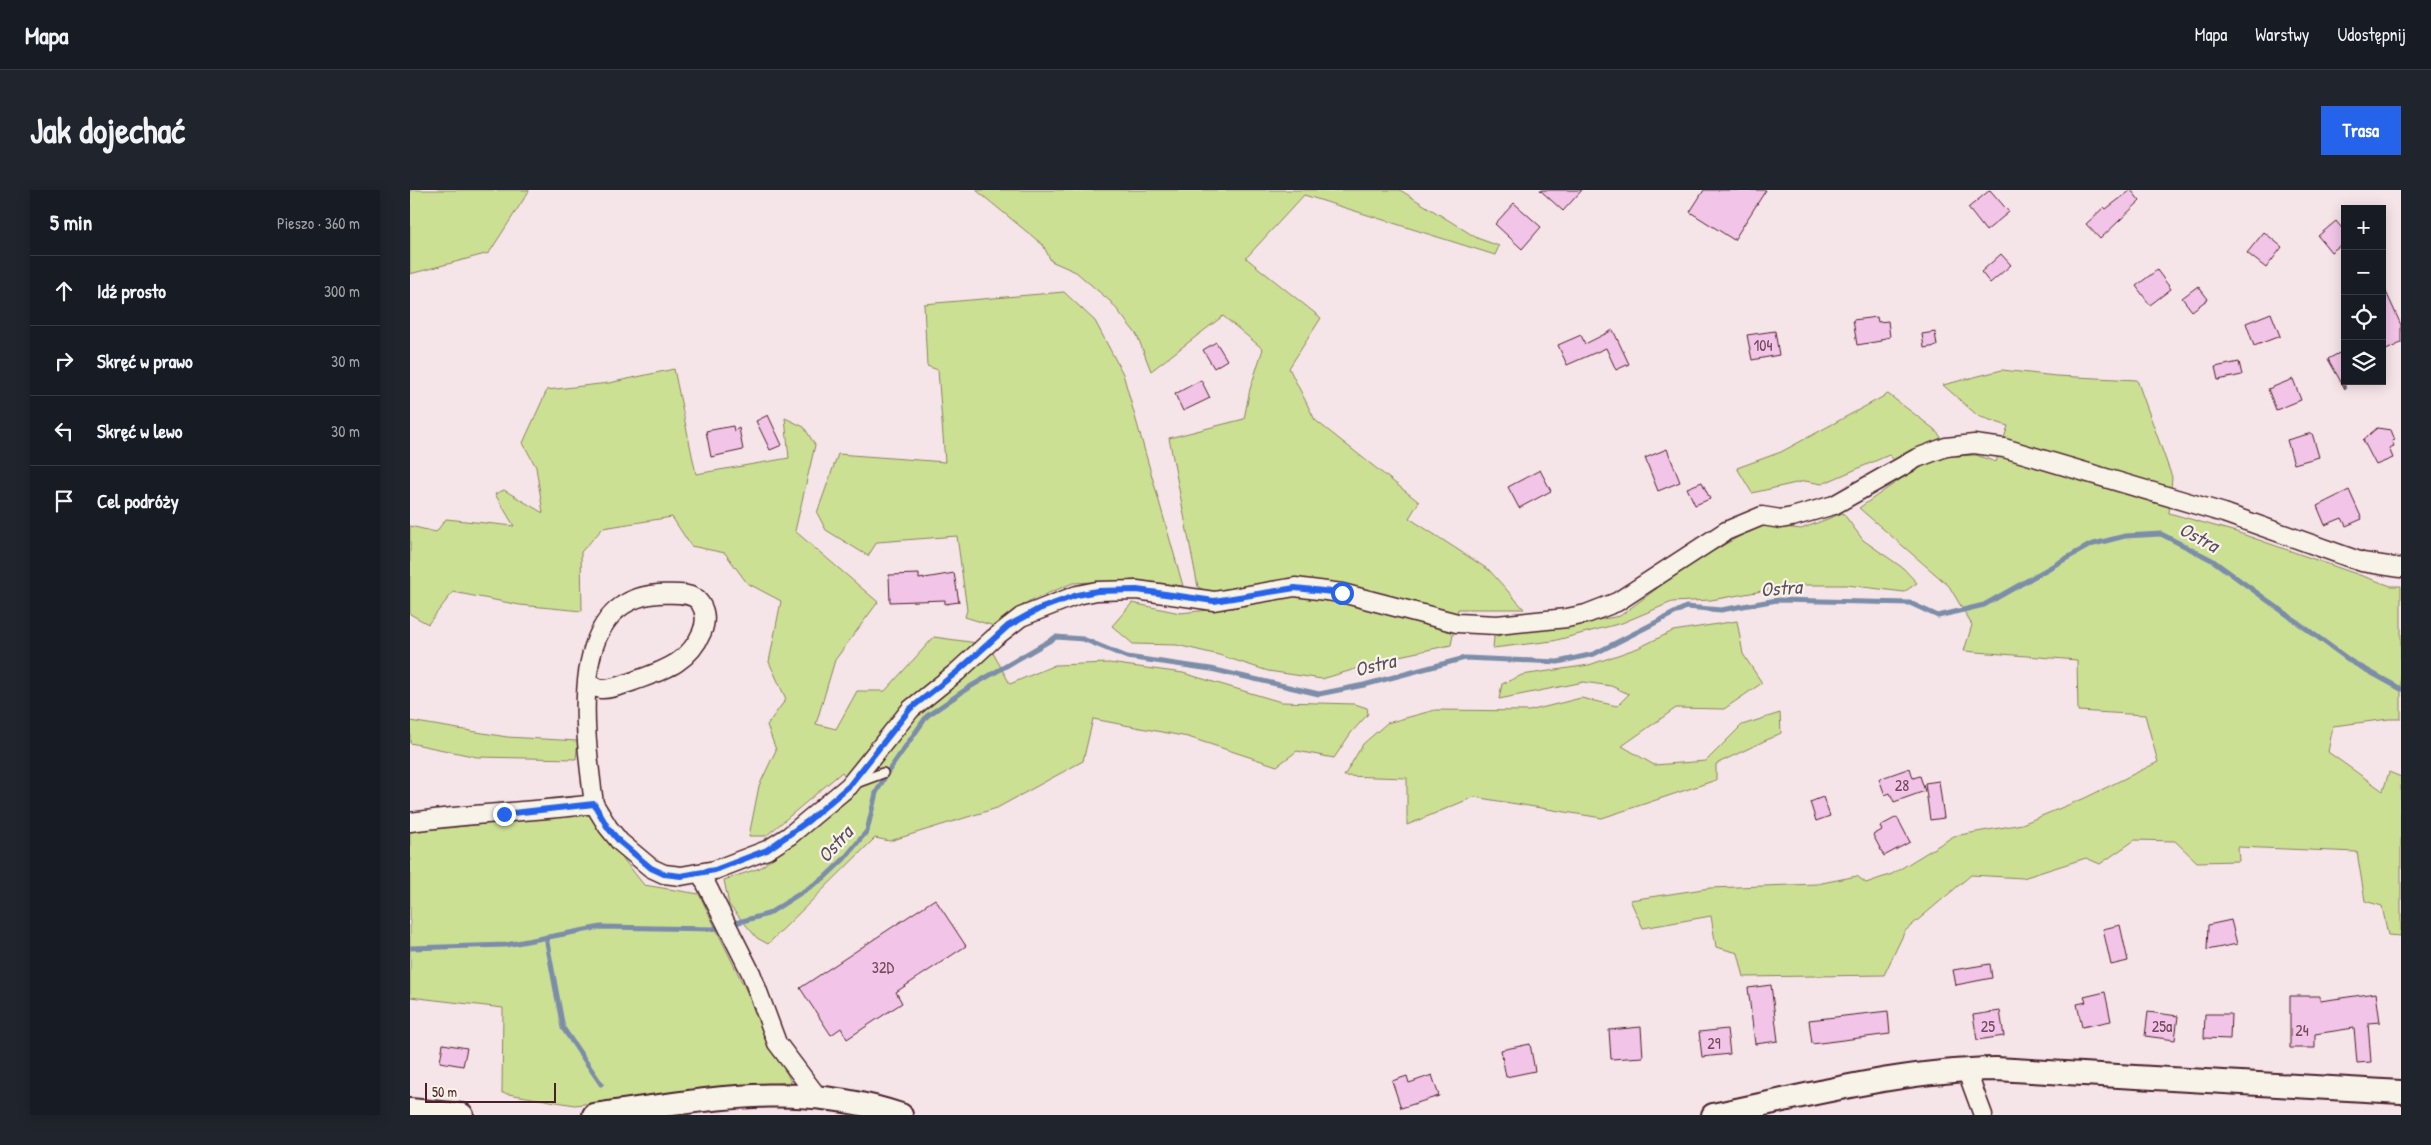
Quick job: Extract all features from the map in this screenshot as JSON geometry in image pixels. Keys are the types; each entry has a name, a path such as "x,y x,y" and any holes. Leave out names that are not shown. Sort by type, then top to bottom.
{"street":[{"path":"587,683 601,689 620,686 676,664 688,655 698,642 704,627 705,612 699,601 690,596 676,593 653,595 639,597 614,610 600,630 594,645 587,683 587,722 594,804 608,828 620,842 651,868 664,874 681,876 701,874 767,850 789,836 849,786 910,709 957,672 994,638 1021,617 1077,595 1097,591 1137,590 1214,601 1295,588 1342,593 1457,623 1497,625 1567,618 1586,614 1618,602 1726,531 1762,516 1792,517 1834,505 1917,458 1946,447 1974,444 2004,448 2232,516 2362,562 2401,568"},
{"path":"410,822 594,804"},
{"path":"701,874 732,940 751,973 777,1043 817,1096"},
{"path":"1713,1115 1902,1076 1966,1069 2006,1069 2401,1092"},
{"path":"1966,1069 1983,1115"},
{"path":"594,1115 750,1095 817,1096 866,1109 901,1115"},
{"path":"410,1110 462,1115"}],"lane":[{"path":"849,786 883,772"}],"green space":[{"path":"410,190 529,191 489,253 410,274"},
{"path":"976,190 1400,190 1477,238 1499,246 1495,255 1304,195 1246,258 1321,318 1289,368 1315,420 1419,502 1409,518 1489,570 1524,609 1458,609 1451,645 1399,656 1322,679 1268,671 1219,655 1177,645 1133,644 1112,626 1132,603 1180,613 1239,607 1232,590 1208,592 1198,587 1169,438 1244,419 1250,389 1263,349 1223,316 1151,371 1137,335 1111,302 1076,272 1051,261 1043,245"},
{"path":"1064,292 1095,321 1123,374 1183,586 1135,580 1073,583 1027,602 994,626 965,617 967,610 957,536 877,542 868,556 826,530 817,513 838,454 945,462 938,370 927,366 924,304"},
{"path":"674,369 696,474 789,458 785,418 804,427 815,445 795,531 878,602 835,660 816,724 836,729 857,691 885,691 934,637 977,643 993,653 1010,684 1055,665 1109,663 1183,673 1281,702 1355,704 1367,708 1368,714 1351,733 1334,758 1297,751 1277,766 1188,737 1093,719 1083,761 997,808 890,841 875,838 768,944 757,938 729,905 724,880 760,868 857,793 842,772 766,836 749,836 759,786 776,750 767,725 786,699 769,662 781,601 747,583 725,553 691,546 672,517 603,528 581,552 582,611 520,605 453,592 428,624 410,614 410,526 436,532 446,519 514,526 495,494 504,490 543,513 536,467 523,443 547,390 609,383"},
{"path":"2002,370 2056,376 2137,380 2172,477 2169,513 2236,532 2391,586 2401,586 2401,719 2333,726 2328,752 2383,791 2389,772 2401,777 2401,936 2388,935 2382,906 2365,901 2357,852 2238,847 2239,861 2197,862 2175,841 2135,840 2100,864 2086,858 2023,878 1971,875 1905,931 1884,975 1744,977 1738,953 1716,947 1711,916 1643,928 1630,900 1710,888 1817,884 1857,876 1866,883 1892,874 1954,836 2022,824 2085,798 2158,762 2145,715 2078,711 2077,660 1964,651 1972,625 1949,586 1859,508 1908,474 1889,455 1822,484 1805,481 1752,493 1737,468 1781,452 1888,394 1934,429 1957,456 1976,455 1996,462 2008,426 1978,416 1943,385"},
{"path":"1843,513 1863,540 1903,568 1917,583 1904,592 1847,585 1796,585 1711,600 1672,602 1622,623 1553,641 1493,648 1494,637 1522,629 1554,628 1620,616 1687,566 1761,524 1801,529"},
{"path":"1737,621 1743,654 1762,683 1724,709 1676,708 1622,746 1654,765 1706,761 1742,725 1780,713 1781,733 1716,764 1716,780 1602,818 1474,797 1407,825 1407,778 1344,776 1363,744 1387,723 1435,710 1529,711 1581,698 1617,706 1629,694 1611,686 1584,682 1499,699 1502,684 1522,675 1589,665 1638,648 1673,631"},
{"path":"410,721 507,737 578,741 576,759 477,757 410,743"},
{"path":"587,813 644,885 699,894 791,1082 575,1105 502,1093 503,1008 410,997 410,832"}],"building":[{"path":"1540,190 1582,190 1563,211"},
{"path":"1704,190 1766,190 1734,240 1690,212"},
{"path":"1990,190 2009,212 1986,231 1968,208"},
{"path":"2131,190 2140,201 2100,239 2086,224 2104,207 2106,209"},
{"path":"1514,203 1541,227 1522,249 1495,224"},
{"path":"2336,221 2341,227 2341,245 2331,252 2318,236"},
{"path":"2264,232 2282,247 2266,268 2247,253"},
{"path":"2001,254 2011,265 1990,283 1981,272"},
{"path":"2157,270 2171,289 2150,305 2136,286"},
{"path":"2198,286 2208,299 2192,311 2182,298"},
{"path":"2386,292 2401,325 2401,343 2386,350"},
{"path":"2271,313 2280,336 2254,346 2246,323"},
{"path":"1877,317 1878,322 1888,321 1890,337 1881,339 1881,341 1857,345 1853,320"},
{"path":"1613,330 1629,364 1616,370 1606,348 1567,365 1558,345 1581,335 1585,344"},
{"path":"1775,331 1779,355 1752,360 1747,335"},
{"path":"1935,332 1937,346 1924,348 1922,334"},
{"path":"1216,342 1227,360 1214,368 1203,350"},
{"path":"2341,352 2341,382 2328,359"},
{"path":"2239,362 2242,375 2218,380 2215,367"},
{"path":"2293,379 2301,400 2276,410 2268,389"},
{"path":"1201,380 1210,398 1183,411 1175,394"},
{"path":"768,415 782,445 770,450 756,421"},
{"path":"733,426 734,431 739,428 743,450 711,457 706,431"},
{"path":"2377,428 2391,430 2395,440 2392,441 2394,446 2389,448 2393,458 2376,465 2363,440"},
{"path":"2312,433 2319,457 2294,464 2287,440"},
{"path":"1667,449 1680,482 1658,491 1645,458"},
{"path":"1540,470 1551,491 1519,508 1508,487"},
{"path":"1702,482 1710,499 1695,505 1687,488"},
{"path":"2349,490 2362,519 2346,526 2342,518 2325,525 2317,506"},
{"path":"954,573 959,602 945,604 945,600 890,602 889,575 919,574 919,579"},
{"path":"1910,768 1913,778 1920,776 1925,791 1894,802 1890,793 1885,795 1879,779"},
{"path":"1939,781 1944,818 1930,820 1925,783"},
{"path":"1823,797 1830,816 1816,821 1810,802"},
{"path":"1897,817 1910,842 1884,856 1873,835 1882,830 1880,826"},
{"path":"935,899 966,946 896,992 902,1003 847,1039 841,1028 831,1035 800,988"},
{"path":"2231,920 2237,944 2207,950 2208,925"},
{"path":"2120,925 2128,961 2111,965 2103,929"},
{"path":"1990,964 1992,978 1956,985 1953,970"},
{"path":"1771,985 1778,1041 1755,1044 1748,988"},
{"path":"2105,992 2111,1021 2082,1027 2077,1004 2086,1002 2084,997"},
{"path":"2376,993 2380,1022 2368,1023 2371,1062 2357,1063 2354,1028 2315,1034 2315,1048 2290,1048 2290,996 2320,996 2320,1001"},
{"path":"1888,1011 1890,1034 1812,1044 1809,1020"},
{"path":"2000,1011 2004,1036 1977,1040 1973,1015"},
{"path":"2148,1012 2178,1016 2175,1040 2145,1036"},
{"path":"2205,1014 2231,1014 2230,1039 2204,1038"},
{"path":"1641,1027 1643,1057 1611,1059 1609,1030"},
{"path":"1727,1029 1730,1054 1702,1057 1699,1032"},
{"path":"443,1044 467,1048 463,1066 440,1062"},
{"path":"1530,1044 1535,1071 1506,1077 1501,1050"},
{"path":"1432,1075 1439,1096 1401,1108 1392,1081 1407,1076 1409,1083"}],"waterway":[{"name":"Ostra","path":"410,948 506,945 601,927 713,929 768,914 824,878 844,859 867,831 876,793 887,773 927,716 968,688 1056,637 1083,639 1127,657 1211,669 1319,694 1364,685 1465,658 1558,662 1594,654 1686,607 1721,610 1777,600 1910,603 1938,616 1984,605 2090,545 2125,536 2161,534 2212,560 2352,662 2401,689"},
{"path":"546,937 563,1028 601,1084"}],"route":[{"path":"504,814 594,804 608,828 620,842 635,857 651,868 664,874 681,876 701,874 767,850 789,836 849,786 910,709 957,672 1008,626 1021,617 1039,609 1060,603 1077,595 1097,591 1137,590 1214,601 1248,597 1277,589 1320,589 1342,593"}]}
